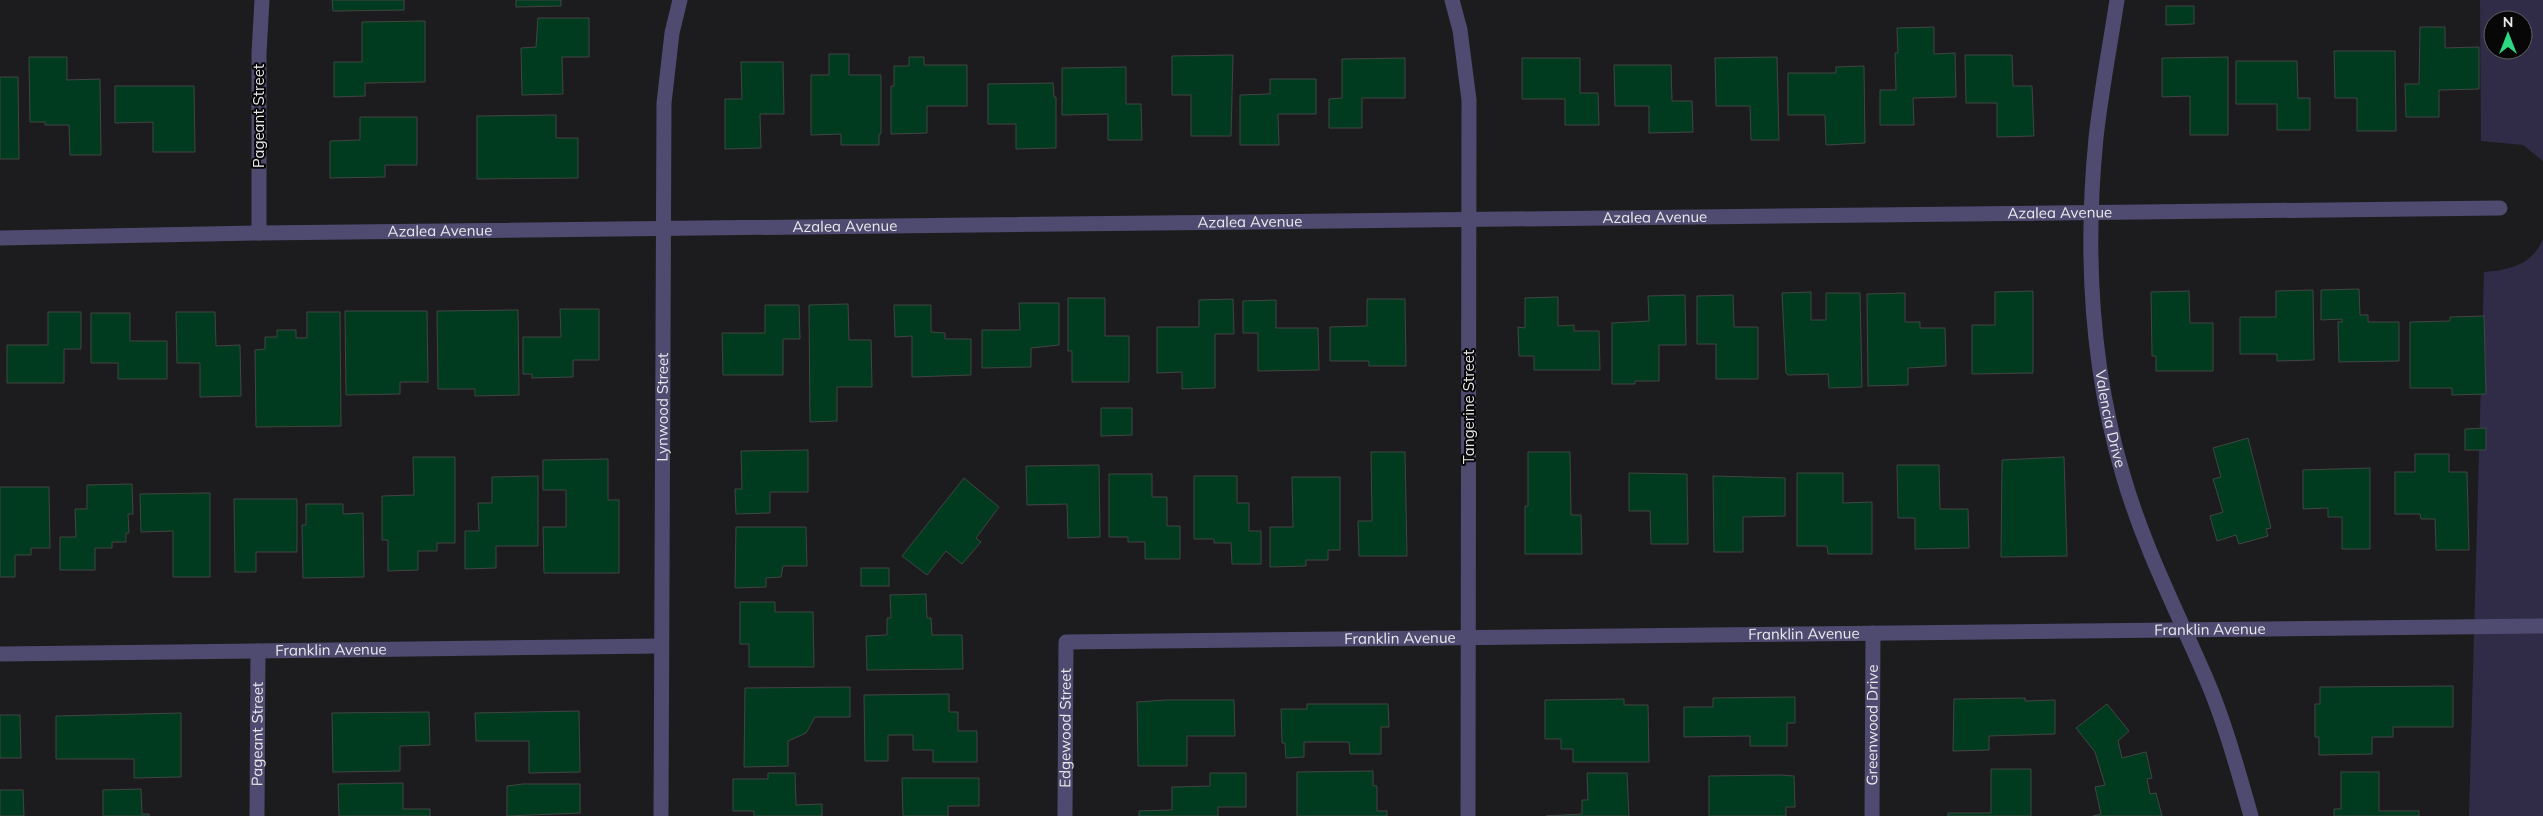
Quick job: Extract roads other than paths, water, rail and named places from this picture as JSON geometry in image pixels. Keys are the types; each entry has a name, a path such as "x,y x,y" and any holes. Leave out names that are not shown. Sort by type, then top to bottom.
{"street":[{"name":"Pageant Street","path":"259,233 262,0"},
{"name":"Lynwood Street","path":"661,816 664,103 672,33 680,0"},
{"name":"Tangerine Street","path":"1452,0 1460,30 1469,100 1468,816"},
{"name":"Valencia Drive","path":"2117,0 2096,137 2091,212 2094,324 2105,399 2125,483 2152,561 2208,683 2234,754 2251,816"},
{"name":"Azalea Avenue","path":"0,238 663,228 2500,208"},
{"name":"Franklin Avenue","path":"1066,642 2543,626"},
{"name":"Greenwood Drive","path":"1872,816 1873,633"},
{"name":"Edgewood Street","path":"1065,816 1066,642"},
{"name":"Franklin Avenue","path":"0,654 661,646"},
{"name":"Pageant Street","path":"257,816 258,651"}]}
